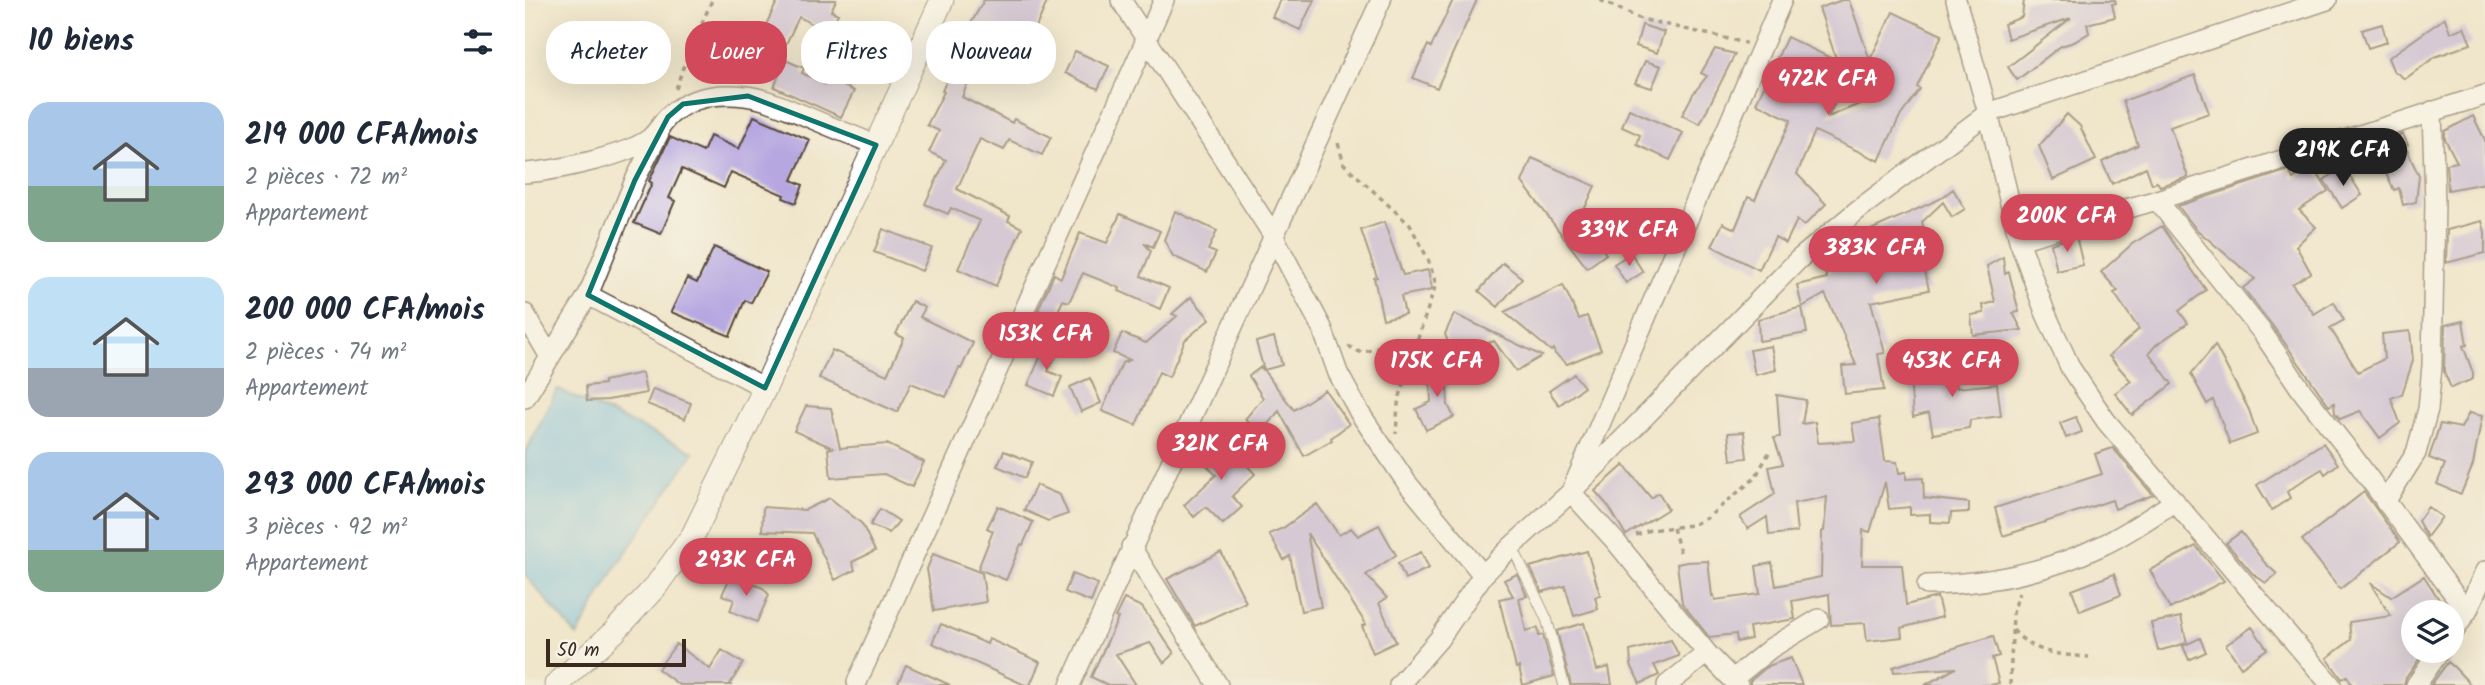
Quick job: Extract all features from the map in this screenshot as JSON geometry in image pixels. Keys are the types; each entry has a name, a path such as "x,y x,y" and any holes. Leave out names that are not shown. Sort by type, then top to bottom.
{"street":[{"path":"556,685 614,632 656,586 693,535 765,388 942,0"},
{"path":"1121,0 1273,235 1322,328 1338,373 1376,439 1407,483 1483,575"},
{"path":"857,682 1164,0"},
{"path":"1069,685 1381,0"},
{"path":"1571,492 1781,0"},
{"path":"1956,0 1988,113 2019,240 2045,312 2071,369 2106,421 2330,685"},
{"path":"1399,685 1439,639 1483,575 1511,545 1571,492 1798,260 1859,209 1988,113 2327,0"},
{"path":"2019,240 2157,200 2485,95"},
{"path":"525,173 544,172 617,155 650,139 668,117 684,104 703,97 748,96 770,101 876,145"},
{"path":"2385,502 2416,453 2428,409 2432,366 2435,202 2432,111"},
{"path":"525,398 588,295 635,180 668,117"},
{"path":"2157,200 2262,332 2302,391 2467,612"},
{"path":"588,295 765,388"},
{"path":"525,314 550,357"},
{"path":"1571,492 1616,542 1707,653 1736,682 1771,648 1819,619"},
{"path":"1927,585 1981,583 2066,561 2102,546 2175,501"},
{"path":"1131,547 1218,685"},
{"path":"2464,616 2485,571"},
{"path":"1667,685 1707,653"},
{"path":"2416,685 2432,663"}],"lane":[{"path":"1511,545 1547,620 1564,685"}],"path":[{"path":"668,117 682,70 712,0"},
{"path":"1600,0 1641,19 1762,46"},
{"path":"1338,135 1338,148 1344,164 1410,225 1428,258 1436,284 1416,340 1398,404 1396,434"},
{"path":"1322,328 1342,343 1362,353 1390,344 1416,340"},
{"path":"1616,542 1650,530 1692,525 1707,518 1755,478 1771,449"},
{"path":"1673,528 1681,555"},
{"path":"2010,685 2011,628 2016,598 2022,589"},
{"path":"2011,628 2033,648 2049,653 2089,657"}],"highlighted area":[{"path":"748,96 876,145 765,388 588,295 635,180 668,117 683,104"}],"water":[{"path":"557,389 694,452 614,570 577,636 525,575 525,454"}],"building":[{"path":"778,0 836,0 831,11 838,14 834,21 807,21 799,17 787,42 787,21 768,21"},
{"path":"984,0 1048,0 1039,21 972,21"},
{"path":"1280,0 1314,0 1300,30 1272,17"},
{"path":"1453,0 1477,0 1437,88 1413,78"},
{"path":"1849,0 1870,60 1893,12 1942,35 1917,87 1920,89 1899,118 1879,161 1815,131 1797,174 1826,204 1804,226 1797,220 1786,243 1775,237 1759,270 1712,246 1723,223 1735,229 1748,197 1755,200 1791,120 1756,103 1787,37 1837,61 1819,8","holes":["1852,67 1889,92 1828,117"]},
{"path":"2024,0 2115,0 2116,3 2112,4 2115,17 2087,24 2089,33 2061,46 2017,80 2008,67 2071,18 2008,39 2004,24 2022,17"},
{"path":"2445,18 2450,33 2464,27 2471,44 2435,57 2405,79 2393,70 2388,58"},
{"path":"2382,24 2387,42 2368,48 2362,30"},
{"path":"1642,25 1664,32 1657,53 1636,46"},
{"path":"1715,49 1735,54 1700,124 1682,115 1707,76 1701,73"},
{"path":"1075,51 1109,66 1098,89 1065,73"},
{"path":"787,61 801,67 801,84 840,84 854,91 841,117 774,87 775,84 787,84"},
{"path":"1645,61 1661,66 1652,88 1635,83"},
{"path":"2195,75 2209,113 2170,127 2188,177 2160,186 2157,182 2152,184 2146,167 2112,184 2102,162 2138,145 2123,101"},
{"path":"945,84 967,84 962,97 1012,123 1014,119 1051,137 1042,155 1009,140 1004,150 980,139 957,189 1010,216 1008,221 1022,228 996,286 958,269 980,221 951,208 948,214 925,204 946,160 929,152 939,131 927,125 944,92 942,91"},
{"path":"1629,109 1683,133 1670,160 1637,145 1640,135 1622,127"},
{"path":"2067,114 2080,126 2096,160 2053,180 2039,146"},
{"path":"754,116 810,140 792,180 803,185 796,203 731,172 724,188 682,169 669,198 675,201 661,234 634,223 652,183 649,181 670,137 703,152 710,136 739,149"},
{"path":"2473,116 2485,140 2485,183 2448,190 2446,164 2457,162 2445,139 2445,131"},
{"path":"2403,134 2408,145 2405,146 2419,176 2416,202 2403,205 2399,188 2394,190 2378,158 2373,160 2367,146"},
{"path":"1532,158 1595,186 1584,210 1586,211 1582,222 1606,254 1587,268 1522,182"},
{"path":"2313,166 2328,191 2299,210 2316,227 2296,246 2311,273 2292,284 2314,314 2334,302 2344,320 2330,328 2358,372 2384,359 2382,334 2410,331 2413,361 2402,394 2391,398 2400,423 2380,438 2360,411 2340,419 2335,413 2334,403 2329,406 2243,288 2255,279 2196,229 2178,206 2289,170 2293,179"},
{"path":"2344,167 2362,195 2342,208 2324,180"},
{"path":"1953,189 1965,209 1952,217 1943,202 1922,222 1926,242 1937,259 1924,268 1929,290 1871,302 1885,353 1878,354 1884,390 1845,394 1842,366 1856,365 1842,331 1825,294 1802,307 1797,285 1827,278 1825,273 1844,266 1837,245 1940,199"},
{"path":"2042,204 2046,218 2028,225 2025,211"},
{"path":"1175,211 1217,231 1208,250 1216,253 1207,272 1173,256 1164,240"},
{"path":"1120,214 1160,231 1153,247 1144,243 1151,251 1141,276 1169,288 1160,309 1083,273 1069,302 1063,300 1055,318 1038,310 1054,274 1061,278 1080,233 1107,243"},
{"path":"2482,221 2485,253 2446,263 2447,230"},
{"path":"1384,222 1403,275 1428,270 1432,290 1401,296 1405,314 1383,319 1374,278 1377,277 1361,230"},
{"path":"2162,226 2206,290 2179,311 2188,323 2149,353 2172,384 2132,415 2115,393 2131,381 2109,356 2139,329 2114,293 2118,291 2101,272 2132,244"},
{"path":"883,229 932,248 922,271 874,252"},
{"path":"2076,236 2083,265 2057,271 2051,244"},
{"path":"714,247 767,272 751,303 745,300 730,336 671,312 687,278 697,283"},
{"path":"1631,253 1643,272 1626,283 1614,264"},
{"path":"2003,257 2005,274 2009,272 2019,312 2013,313 2022,330 1973,335 1971,315 1984,313 1983,305 1995,302 1987,266"},
{"path":"1503,263 1522,278 1498,307 1479,291"},
{"path":"1563,285 1579,319 1587,316 1601,350 1567,364 1553,349 1551,351 1504,312"},
{"path":"1191,297 1210,319 1185,340 1169,377 1159,372 1136,425 1102,411 1122,363 1130,360 1113,353 1122,333 1146,343 1177,316 1172,314"},
{"path":"912,301 925,308 920,317 973,343 946,397 911,383 897,412 819,378 832,350 887,375 904,338 896,334"},
{"path":"1802,307 1807,333 1759,341 1758,319"},
{"path":"1454,314 1542,356 1516,371 1494,341 1453,356 1445,334"},
{"path":"2463,321 2467,345 2463,346 2473,379 2451,388 2444,371 2445,325"},
{"path":"1274,337 1282,365 1264,370 1256,342"},
{"path":"1047,342 1060,349 1048,371 1062,377 1054,396 1028,385"},
{"path":"2215,345 2249,410 2257,434 2230,444 2213,400 2207,404 2191,374"},
{"path":"1771,346 1776,370 1755,375 1750,350"},
{"path":"1951,354 1957,388 1997,384 2001,416 1970,420 1969,428 1933,434 1929,413 1913,417 1910,376 1939,372 1936,357"},
{"path":"1446,363 1448,405 1454,417 1426,430 1416,409 1431,402 1429,364"},
{"path":"1261,367 1294,410 1325,390 1349,424 1331,438 1332,440 1304,456 1279,411 1261,432 1245,419 1263,398 1249,376"},
{"path":"642,373 646,393 587,401 586,386 604,384 604,381"},
{"path":"1574,374 1584,387 1559,405 1549,391"},
{"path":"1090,378 1101,403 1081,412 1070,387"},
{"path":"653,389 691,403 685,419 647,404"},
{"path":"1777,395 1806,400 1802,424 1815,422 1818,443 1855,441 1852,423 1879,419 1885,461 1897,462 1899,473 1906,472 1906,479 1923,478 1924,498 1969,503 1969,512 1951,513 1950,523 1930,522 1930,514 1910,515 1910,507 1889,509 1885,482 1870,532 1863,530 1862,565 1902,565 1906,605 1937,597 1942,617 1901,628 1902,637 1867,641 1865,623 1831,625 1829,594 1792,601 1795,619 1749,627 1751,639 1737,642 1736,634 1709,637 1682,603 1677,564 1687,562 1708,561 1712,596 1714,595 1715,600 1760,594 1756,566 1772,563 1776,586 1821,577 1822,531 1827,497 1794,503 1797,532 1769,535 1767,517 1748,529 1740,517 1775,494 1769,467 1783,464 1774,438 1780,437"},
{"path":"806,406 831,408 840,448 887,444 924,462 912,487 884,474 831,478 828,449 833,448 794,431"},
{"path":"2469,413 2482,416 2473,465 2461,494 2437,484 2445,464 2429,458 2440,424 2461,428"},
{"path":"2076,417 2082,432 2066,438 2060,423"},
{"path":"1744,432 1747,458 1731,460 1728,433"},
{"path":"1218,435 1255,474 1232,496 1242,507 1223,524 1206,507 1194,517 1184,505 1216,475 1197,455"},
{"path":"2323,443 2338,464 2325,474 2322,469 2302,481 2287,492 2290,498 2272,510 2257,485"},
{"path":"2113,448 2153,495 2115,509 2112,500 2003,536 1995,508 2102,474 2095,454"},
{"path":"1004,451 1032,462 1025,478 997,466"},
{"path":"1624,465 1651,498 1659,493 1668,509 1626,535 1609,507 1595,491"},
{"path":"1036,485 1060,495 1068,514 1048,521 1024,510"},
{"path":"2364,492 2400,542 2340,589 2302,540"},
{"path":"830,498 862,524 875,551 852,562 855,570 835,580 812,533 762,531 763,507 805,510"},
{"path":"1317,504 1339,535 1351,528 1358,536 1379,525 1396,555 1366,575 1387,598 1379,603 1396,642 1373,653 1362,626 1366,624 1307,533 1321,607 1301,611 1290,556 1284,560 1269,534 1283,528"},
{"path":"998,506 1033,522 1006,580 978,569 993,531 987,528"},
{"path":"2428,507 2442,517 2427,537 2418,521"},
{"path":"880,509 899,521 889,533 870,525"},
{"path":"2241,532 2277,574 2266,583 2253,574 2226,543"},
{"path":"2196,546 2224,581 2170,609 2150,570"},
{"path":"1587,551 1600,595 1595,597 1598,609 1574,616 1565,586 1542,592 1530,567"},
{"path":"1221,552 1246,602 1195,626 1167,579"},
{"path":"1421,552 1429,568 1405,579 1398,563"},
{"path":"933,554 982,573 986,602 934,611 927,569"},
{"path":"1072,574 1098,584 1091,602 1065,592"},
{"path":"1517,574 1527,596 1519,598 1526,631 1538,628 1539,636 1543,635 1554,676 1523,685 1519,667 1516,668 1499,599 1513,596 1504,580"},
{"path":"2114,574 2121,595 2080,611 2072,590"},
{"path":"731,575 763,588 769,595 757,622 730,611 734,600 722,595"},
{"path":"2424,576 2439,600 2401,600 2401,663 2417,663 2404,685 2352,685 2347,676 2342,679 2327,658 2351,640 2349,622 2391,616 2370,583 2391,597"},
{"path":"1124,599 1142,607 1174,653 1164,663 1150,643 1116,654 1136,685 1108,685 1091,677"},
{"path":"2181,617 2187,643 2158,651 2151,623"},
{"path":"1584,623 1597,670 1609,667 1612,685 1571,685 1557,631"},
{"path":"941,624 987,644 989,639 1040,662 1030,685 932,643"},
{"path":"2252,627 2267,649 2241,667 2226,645"},
{"path":"1993,636 1999,656 1992,658 1999,683 1925,685 1956,668 1894,672 1893,667"},
{"path":"2200,638 2206,652 2189,660 2183,646"},
{"path":"1671,640 1679,656 1654,665 1659,675 1640,684 1631,665 1630,651"},
{"path":"676,644 710,669 722,650 743,663 730,684 732,685 679,685 658,669"},
{"path":"1791,658 1802,685 1750,685 1750,681 1768,666"},
{"path":"2449,663 2471,685 2431,685"},
{"path":"906,665 950,685 897,685"}]}
